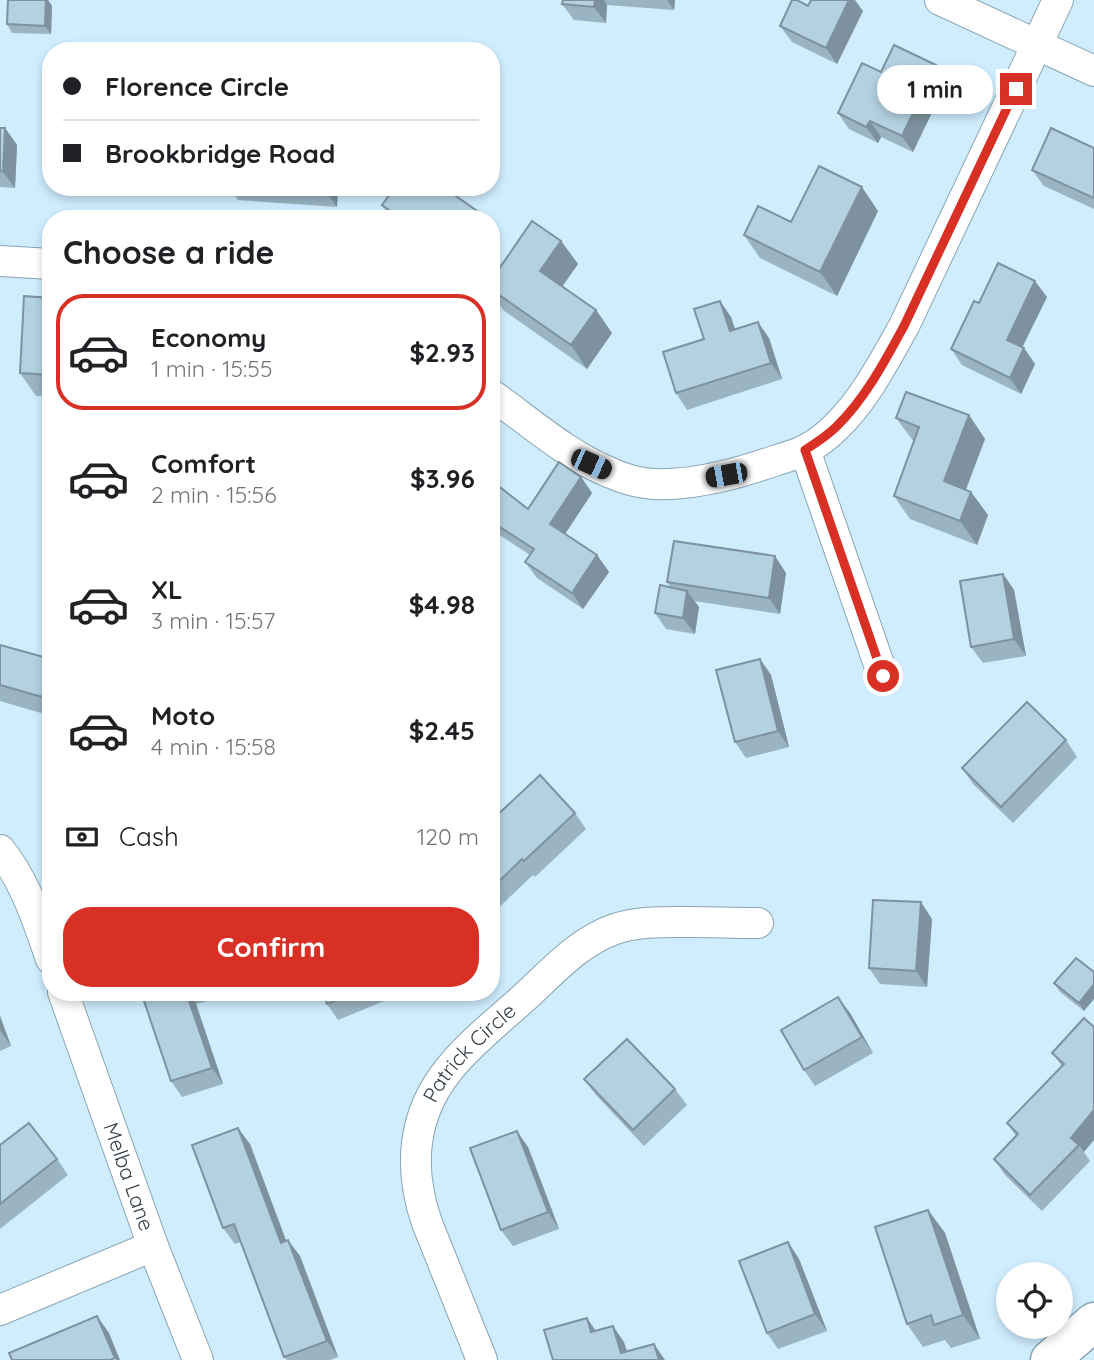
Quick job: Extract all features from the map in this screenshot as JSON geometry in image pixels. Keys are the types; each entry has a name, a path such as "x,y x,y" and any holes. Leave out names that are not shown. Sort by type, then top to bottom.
{"street":[{"path":"940,0 1094,71"},
{"path":"500,401 591,464 613,474 651,484 680,483 765,465 805,450 824,438 849,413 885,361 904,326 1058,0"},
{"path":"0,261 42,263"},
{"path":"805,450 883,676"},
{"path":"0,850 24,887 42,935"},
{"name":"Patrick Circle","path":"482,1360 420,1203 415,1162 417,1141 421,1121 438,1083 465,1052 589,940 619,927 657,922 758,923"},
{"name":"Melba Lane","path":"66,1001 153,1246 198,1360"},
{"path":"0,1310 153,1246"},
{"path":"1050,1360 1094,1322"}],"building":[{"path":"8,0 46,0 45,26 7,24"},
{"path":"563,0 595,0 594,7 562,4"},
{"path":"792,0 808,6 811,0 849,0 826,48 780,26"},
{"path":"894,45 936,65 902,136 870,121 866,127 838,113 862,63 881,72"},
{"path":"0,128 5,128 3,172 0,171"},
{"path":"1051,128 1094,148 1094,198 1032,170"},
{"path":"819,166 862,187 820,272 744,235 758,206 791,222"},
{"path":"388,196 456,196 476,210 389,210 382,205"},
{"path":"532,221 561,241 540,271 596,310 571,345 500,296 500,267"},
{"path":"998,263 1035,281 1007,340 1024,348 1010,378 951,349 974,301 979,303"},
{"path":"24,296 42,297 42,374 20,373"},
{"path":"720,301 730,331 758,322 771,363 676,393 663,352 704,339 694,309"},
{"path":"906,392 969,415 944,481 971,492 960,521 894,496 919,427 896,418"},
{"path":"559,462 581,477 550,524 597,555 572,593 525,562 534,549 500,527 500,487 528,509"},
{"path":"674,541 775,556 769,598 667,582"},
{"path":"1003,574 1014,639 971,647 960,581"},
{"path":"660,585 687,591 683,618 655,613"},
{"path":"0,645 42,657 42,697 0,685"},
{"path":"760,659 778,731 735,742 716,670"},
{"path":"1027,702 1066,740 1001,807 962,768"},
{"path":"540,775 575,813 500,880 500,812"},
{"path":"873,900 921,902 916,971 869,968"},
{"path":"1076,958 1094,972 1094,984 1079,1003 1054,983"},
{"path":"838,997 862,1037 804,1070 781,1030"},
{"path":"144,1001 189,1001 212,1068 171,1081"},
{"path":"1084,1018 1094,1027 1094,1110 1071,1138 1079,1145 1030,1195 994,1159 1018,1134 1007,1123 1064,1064 1052,1053"},
{"path":"627,1039 675,1089 633,1130 584,1079"},
{"path":"29,1123 57,1159 0,1204 0,1145"},
{"path":"238,1128 281,1243 288,1240 327,1341 284,1357 234,1224 223,1228 192,1145"},
{"path":"517,1131 548,1212 501,1230 470,1148"},
{"path":"928,1210 963,1315 934,1325 931,1315 907,1324 875,1227"},
{"path":"788,1242 815,1314 767,1333 739,1261"},
{"path":"97,1316 115,1358 12,1360 9,1353"},
{"path":"587,1318 591,1332 613,1326 621,1353 654,1344 659,1360 553,1360 544,1330"}],"route":[{"path":"883,676 805,450 824,438 849,413 885,361 1016,89"}]}
